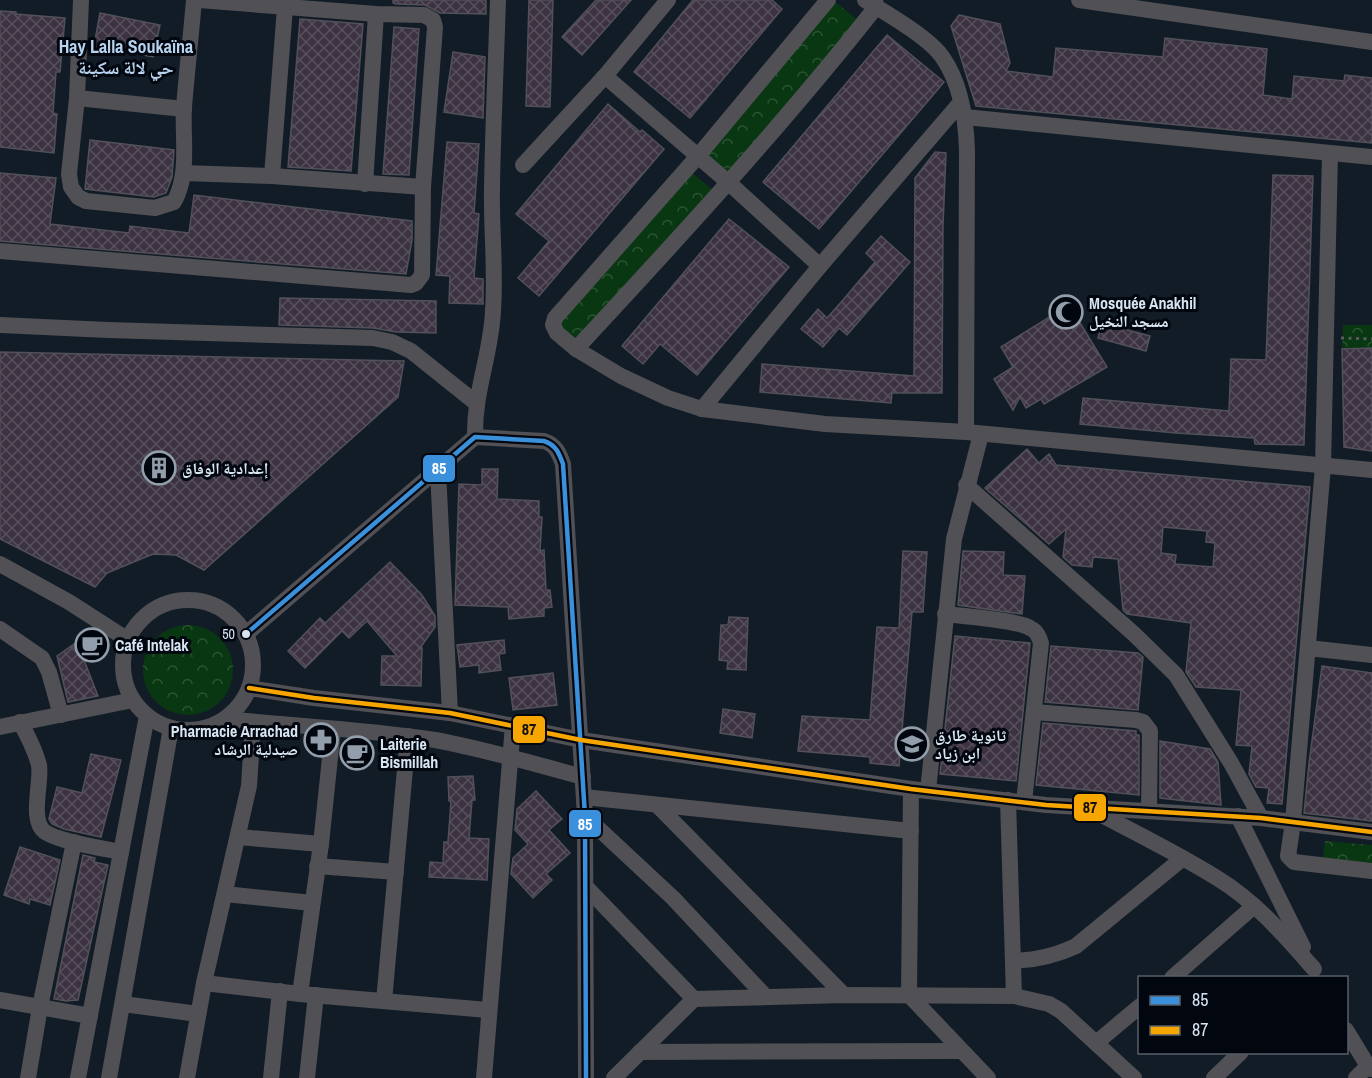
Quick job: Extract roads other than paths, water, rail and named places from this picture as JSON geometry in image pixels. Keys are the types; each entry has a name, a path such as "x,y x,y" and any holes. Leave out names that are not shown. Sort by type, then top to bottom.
{"street":[{"path":"81,0 77,98 69,174 71,187 78,197 86,201 155,208 174,202 184,173 184,109 194,0"},
{"path":"0,251 411,285 416,283 422,275 423,187 435,27 433,20 424,15 376,14 199,0"},
{"path":"475,437 474,414 494,311 492,189 498,0"},
{"path":"523,165 605,76 668,0"},
{"path":"828,0 698,156 555,318 554,329 576,349 631,381 668,398 702,409 825,424 973,433 1372,470"},
{"path":"1079,0 1372,42"},
{"path":"576,349 729,183 838,55 872,2 933,46 943,58 963,109 967,150 973,433 966,485 954,539 928,791"},
{"path":"272,176 285,6"},
{"path":"365,184 376,14"},
{"path":"605,76 729,183 820,266"},
{"path":"77,98 184,109"},
{"path":"963,109 1372,157"},
{"path":"702,409 820,266 963,109"},
{"path":"1330,153 1323,466 1293,822 1288,856 1294,862 1372,871"},
{"path":"184,173 272,176 423,187"},
{"path":"0,325 373,338 392,342 411,351 476,404"},
{"path":"246,634 475,437 544,441 554,446 563,464 585,816 586,1078"},
{"path":"438,471 450,713"},
{"path":"966,485 1134,634 1176,675 1231,763 1261,818"},
{"path":"0,564 69,602 128,640"},
{"path":"185,600 206,602 233,617 246,634 254,660 249,688 240,705 225,719 196,730 171,728 147,716 133,700 125,681 123,660 128,640 146,615 165,604 185,600"},
{"path":"945,614 1023,624 1035,631 1041,643 1034,712 1016,801 1014,996"},
{"path":"0,629 42,658 49,672 61,715"},
{"path":"1308,648 1372,655"},
{"path":"249,688 314,698 450,713 581,740 911,789 1016,801 1261,818 1372,832"},
{"path":"0,727 133,700"},
{"path":"1034,712 1143,722 1150,731 1149,811"},
{"path":"78,1078 147,716"},
{"path":"225,719 408,736 510,757 583,777"},
{"path":"20,722 32,745 39,769 38,825 48,834 121,852"},
{"path":"187,1078 204,983 249,786 253,722"},
{"path":"484,1078 513,725"},
{"path":"109,1078 171,728"},
{"path":"307,1078 312,903 321,844 333,729"},
{"path":"384,1001 408,736"},
{"path":"911,789 909,995 988,1078"},
{"path":"584,797 911,831"},
{"path":"657,805 844,994"},
{"path":"1085,806 1219,879 1278,928 1318,975"},
{"path":"585,816 673,898 766,997"},
{"path":"1238,816 1318,975"},
{"path":"238,837 321,844"},
{"path":"28,1078 40,1007 74,842"},
{"path":"1013,961 1038,960 1057,955 1076,946 1183,858"},
{"path":"317,866 396,872"},
{"path":"586,887 694,999"},
{"path":"225,894 312,903"},
{"path":"1174,976 1254,906"},
{"path":"204,983 488,1010"},
{"path":"271,1078 280,991"},
{"path":"618,1077 694,999 844,994 1014,996 1040,1001 1055,1007 1134,1078"},
{"path":"0,1000 90,1016"},
{"path":"123,1004 198,1014"},
{"path":"1096,1043 1138,1008"},
{"path":"1348,1032 1365,1071"},
{"path":"640,1053 960,1051"},
{"path":"1214,1078 1240,1054"}],"place":[{"name":"Mosquée Anakhil مسجد النخيل","path":"1066,312"},
{"name":"إعدادية الوفاق","path":"159,468"},
{"name":"50","path":"246,634"},
{"name":"Café Intelak","path":"92,645"},
{"name":"Pharmacie Arrachad صيدلية الرشاد","path":"321,740"},
{"name":"ثانوية طارق ابن زياد","path":"912,744"},
{"name":"Laiterie Bismillah","path":"357,753"}],"district":[{"name":"Hay Lalla Soukaïna حي لالة سكينة","path":"126,56"}]}
